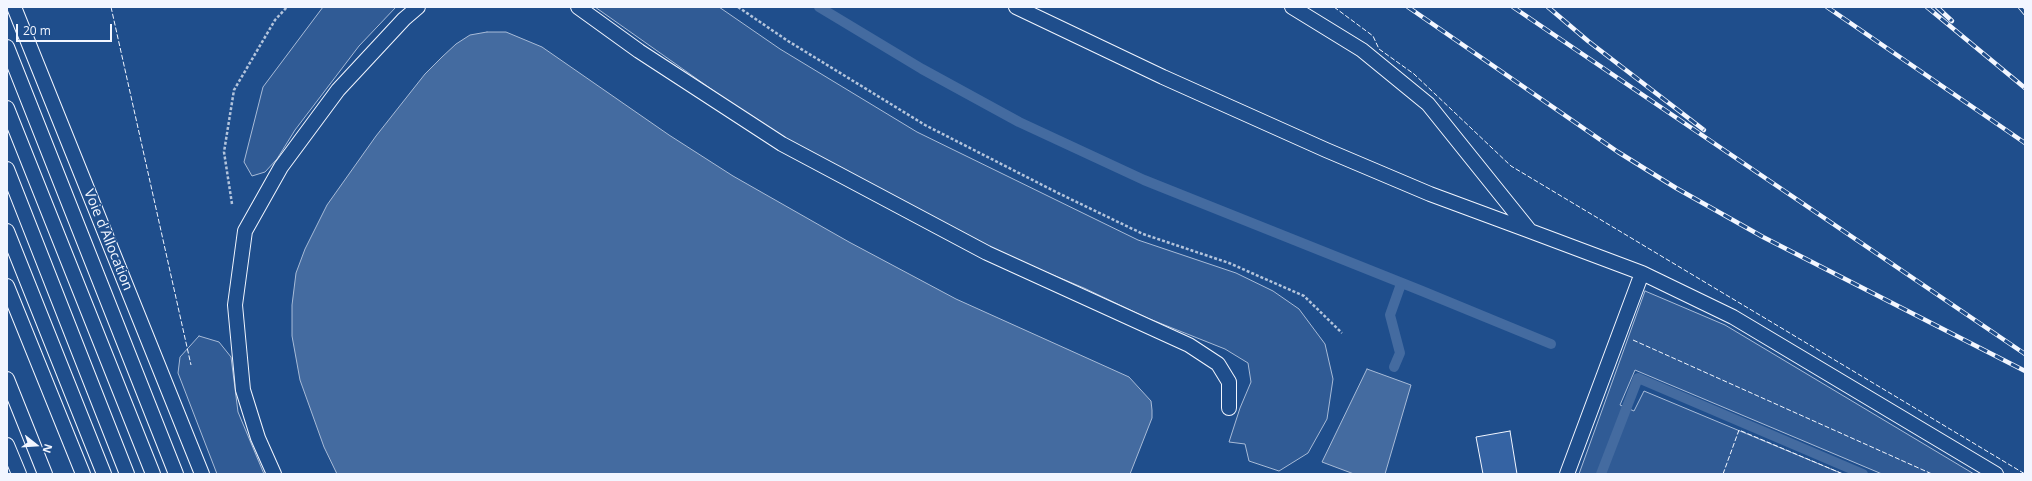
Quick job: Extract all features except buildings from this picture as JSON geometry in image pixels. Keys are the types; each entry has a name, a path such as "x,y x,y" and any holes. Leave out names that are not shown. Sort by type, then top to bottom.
{"lane":[{"name":"Voie d'Allocation","path":"14,7 202,474"},
{"path":"274,474 258,438 243,390 235,305 246,231 281,167 338,90 404,19 418,7"},
{"path":"578,7 639,51 782,144 987,253 1189,346 1218,364 1229,382 1229,408"},
{"path":"1016,7 1163,77 1326,150 1430,194 1642,273 1733,316 1996,474"},
{"path":"1292,7 1362,50 1428,104 1530,231"},
{"name":"Voie d'Allocation","path":"7,47 176,474"},
{"path":"7,108 153,474"},
{"path":"7,169 127,474"},
{"path":"7,231 104,474"},
{"path":"1567,474 1642,273"},
{"path":"7,286 83,474"},
{"path":"7,379 45,474"},
{"path":"7,445 19,474"}],"path":[{"path":"246,231 232,206 224,152 234,90 275,20 287,7"},
{"path":"738,7 788,41 925,125 1058,193 1143,234 1229,263 1304,296 1342,333"}],"shaded area":[{"path":"323,7 396,7 359,46 295,130 277,159 265,172 252,176 244,162 263,87"},
{"path":"595,7 719,7 780,49 917,132 1138,240 1236,273 1273,291 1299,309 1325,344 1333,379 1327,419 1308,453 1279,471 1249,461 1245,444 1229,442 1240,408 1251,382 1248,363 1225,349 1147,318 1084,288 998,252 772,132"},
{"path":"487,32 506,32 542,47 669,135 733,176 849,242 956,299 1129,377 1151,401 1152,410 1152,418 1130,474 337,474 324,447 300,380 292,336 292,305 296,273 305,249 327,205 376,136 425,74 456,44 470,35"},
{"path":"1645,291 1725,325 1974,474 1882,474 1635,370 1620,405 1634,411 1644,391 1843,474 1579,474"},
{"path":"199,336 219,342 231,357 238,412 264,474 217,474 178,373 180,357"},
{"path":"1367,369 1411,385 1385,474 1354,474 1322,462"}],"waterway":[{"path":"819,7 922,69 1019,122 1144,180 1551,344"},
{"path":"1394,367 1400,353 1390,315 1401,284"},
{"path":"1601,474 1638,378 1863,474"}],"railway":[{"path":"1408,7 1618,152 1676,188 1763,237 2025,371"},
{"path":"1513,7 2025,354"},
{"path":"1548,7 1588,41 1704,130"},
{"path":"1827,7 2025,143"},
{"path":"1927,7 2025,88"},
{"path":"1937,7 1952,21"},
{"path":"2020,7 2025,13"}],"fence":[{"path":"111,7 191,365"},
{"path":"1334,7 1373,36 1379,49 1414,74 1511,166 2025,474"},
{"path":"1633,340 1932,474"},
{"path":"1723,474 1739,430 1843,474"}]}
